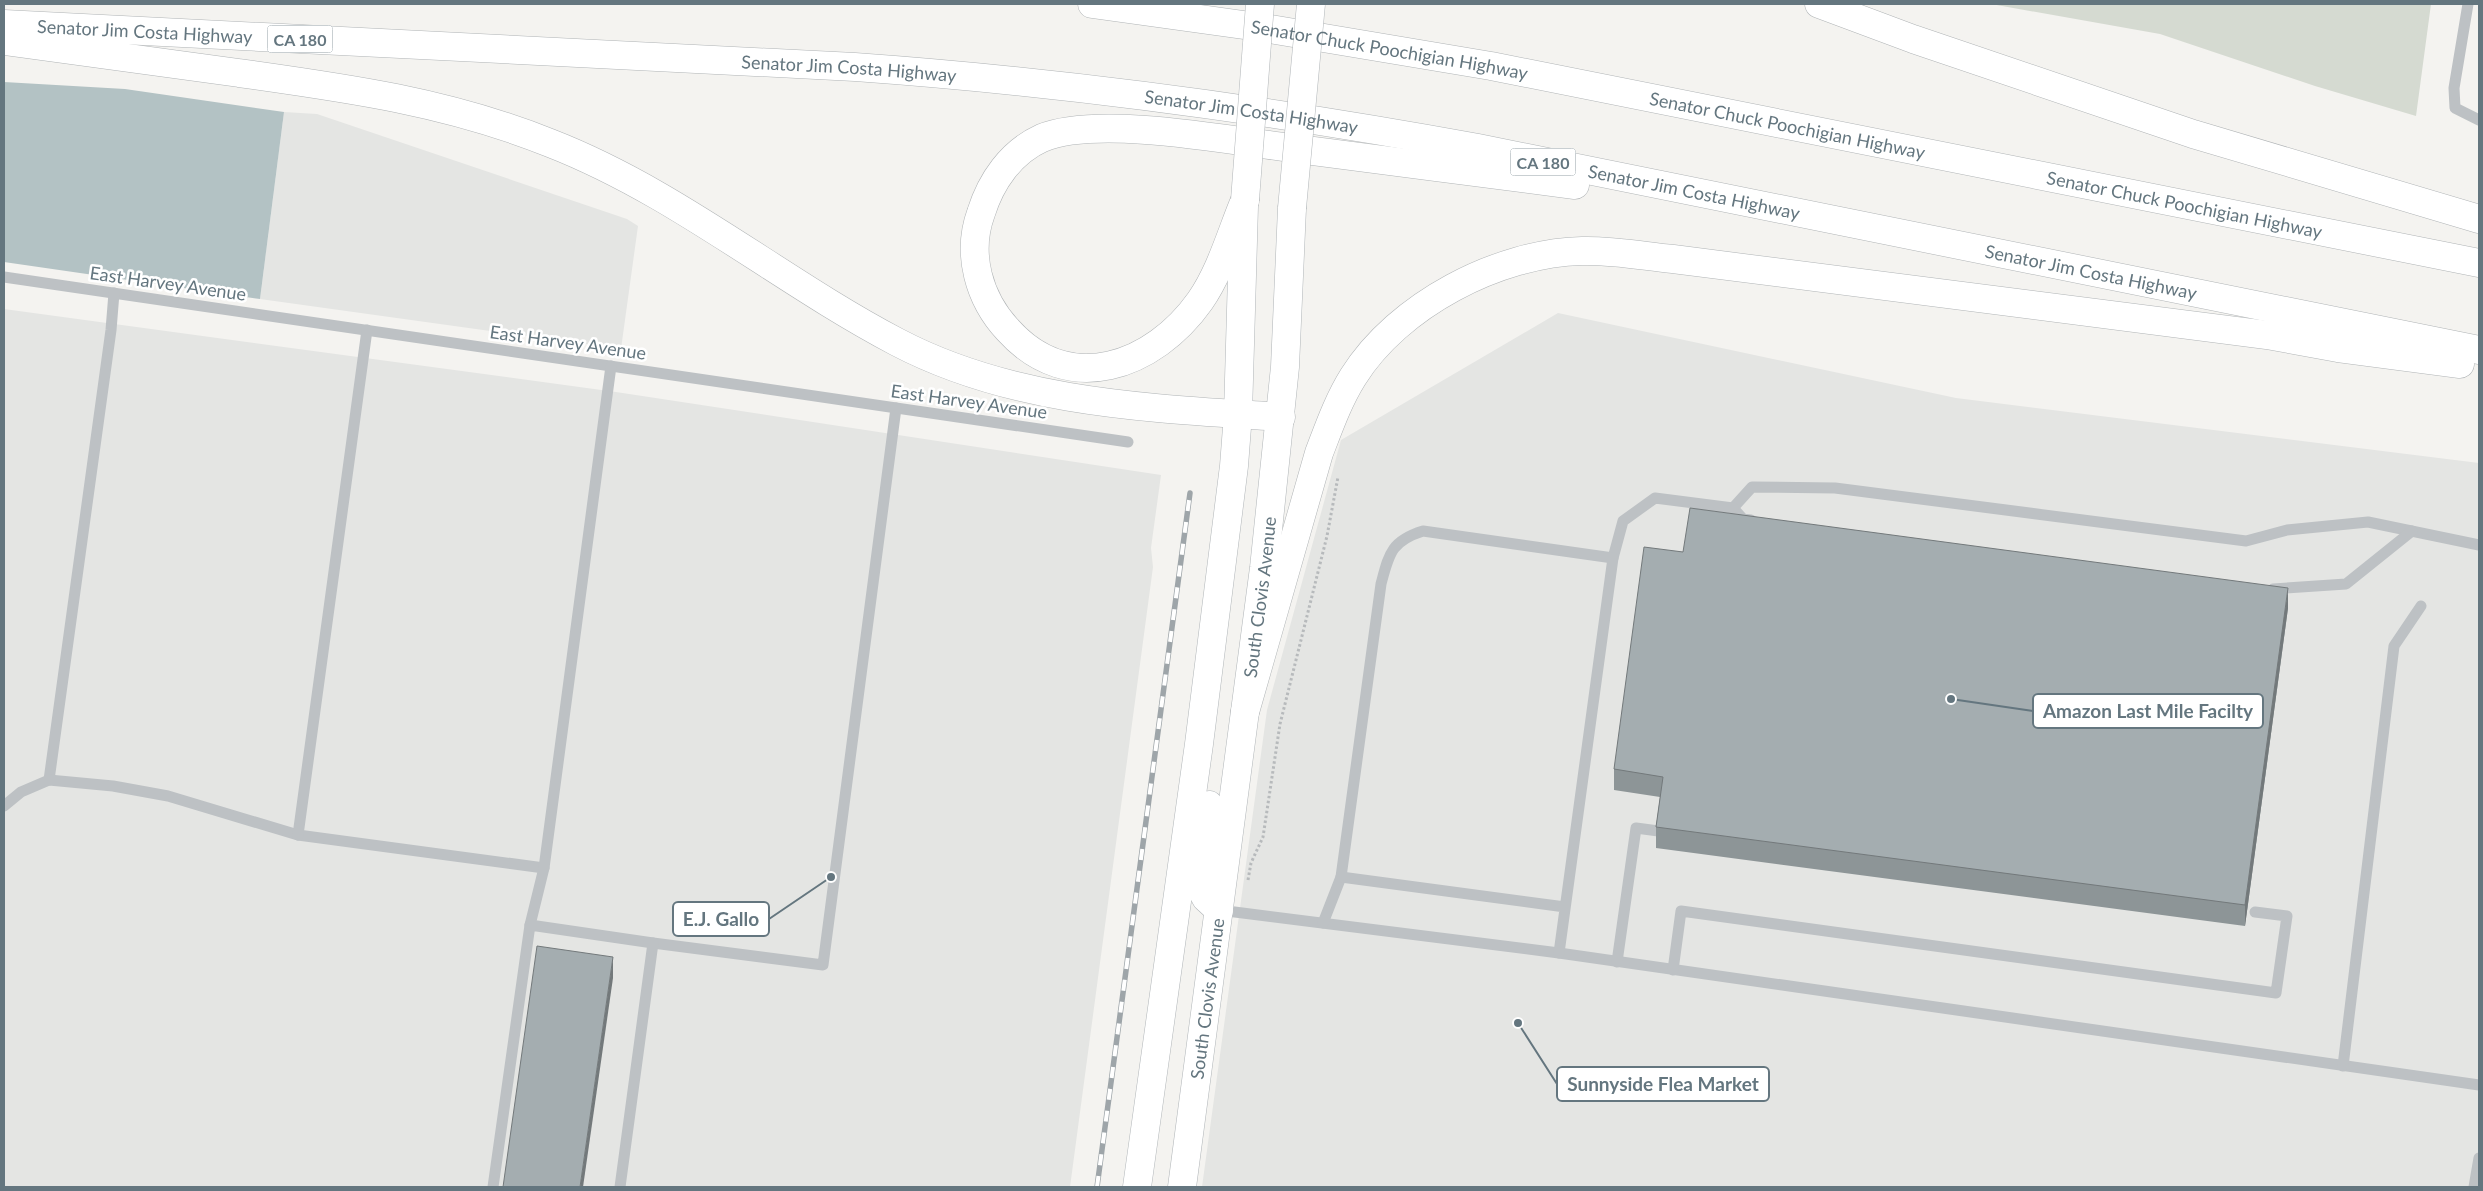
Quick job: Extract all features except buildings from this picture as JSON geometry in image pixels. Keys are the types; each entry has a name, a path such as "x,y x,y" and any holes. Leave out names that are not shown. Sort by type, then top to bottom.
{"main road":[{"name":"Senator Chuck Poochigian Highway","path":"1092,4 1248,25 1491,66 2479,263"},
{"path":"1137,1187 1217,604 1238,414 1244,200 1260,4"},
{"name":"South Clovis Avenue","path":"1182,1187 1245,712 1281,417 1292,208 1311,4"},
{"path":"1819,4 1913,39 2193,134 2479,219"},
{"name":"Senator Jim Costa Highway","path":"4,24 855,67 968,75 1096,88 1359,126 2479,350"},
{"path":"4,41 360,89 442,107 509,127 577,154 651,191 735,242 837,308 898,343 934,359 1047,395 1281,417"},
{"path":"1244,200 1214,277 1189,316 1162,342 1141,355 1119,364 1100,369 1073,367 1048,360 1013,336 998,320 988,304 980,283 975,260 974,240 978,219 986,196 1007,163 1022,150 1042,138 1064,132 1122,130 1193,136 1815,216"},
{"path":"1245,712 1319,453 1333,416 1354,376 1392,332 1437,298 1463,282 1520,260 1582,251 1673,259 2258,334 2338,348 2479,366"},
{"path":"1217,604 1222,702 1200,887 1206,898 1219,910"}],"lane":[{"path":"2468,4 2454,88 2455,108 2479,120"},
{"name":"East Harvey Avenue","path":"4,277 1128,442"},
{"path":"49,780 110,340 114,293"},
{"path":"298,835 367,330"},
{"path":"493,1187 530,925 544,868 611,366"},
{"path":"530,925 823,965 896,408"},
{"path":"1734,508 1752,487 1835,488 2246,541 2287,530 2368,522 2479,545"},
{"path":"1559,954 1613,558 1624,521 1655,498 1734,508 1743,518 1762,521"},
{"path":"1323,923 1341,877 1381,584 1389,553 1405,537 1423,531 1613,558"},
{"path":"2260,587 2279,590 2346,584 2412,531"},
{"path":"2343,1066 2394,646 2422,606"},
{"path":"4,806 21,792 49,780 113,786 168,796 298,835 544,868"},
{"path":"1617,962 1636,828 1666,832"},
{"path":"1341,877 1565,907"},
{"path":"1219,910 1617,962 2479,1085"},
{"path":"1673,970 1681,911 2276,993 2287,916 2255,912"},
{"path":"620,1187 653,943"},
{"path":"2474,1187 2479,1158"}],"path":[{"path":"1247,887 1251,863 1263,836 1280,724 1327,536 1339,471"}],"shaded area":[{"path":"1991,4 2431,4 2416,116 2315,86 2160,34"},
{"path":"4,82 125,89 284,112 260,299 4,262"},
{"path":"284,112 317,114 627,219 638,226 621,349 260,299"},
{"path":"4,309 616,392 1161,475 1151,548 1153,567 1070,1187 4,1187"},
{"path":"1558,313 1956,398 2479,463 2479,1187 1202,1187 1267,710 1341,440"}],"railway":[{"path":"1097,1187 1190,493"}],"place":[{"name":"Amazon Last Mile Facilty","path":"1951,699"},
{"name":"E.J. Gallo","path":"831,877"},
{"name":"Sunnyside Flea Market","path":"1518,1023"}]}
